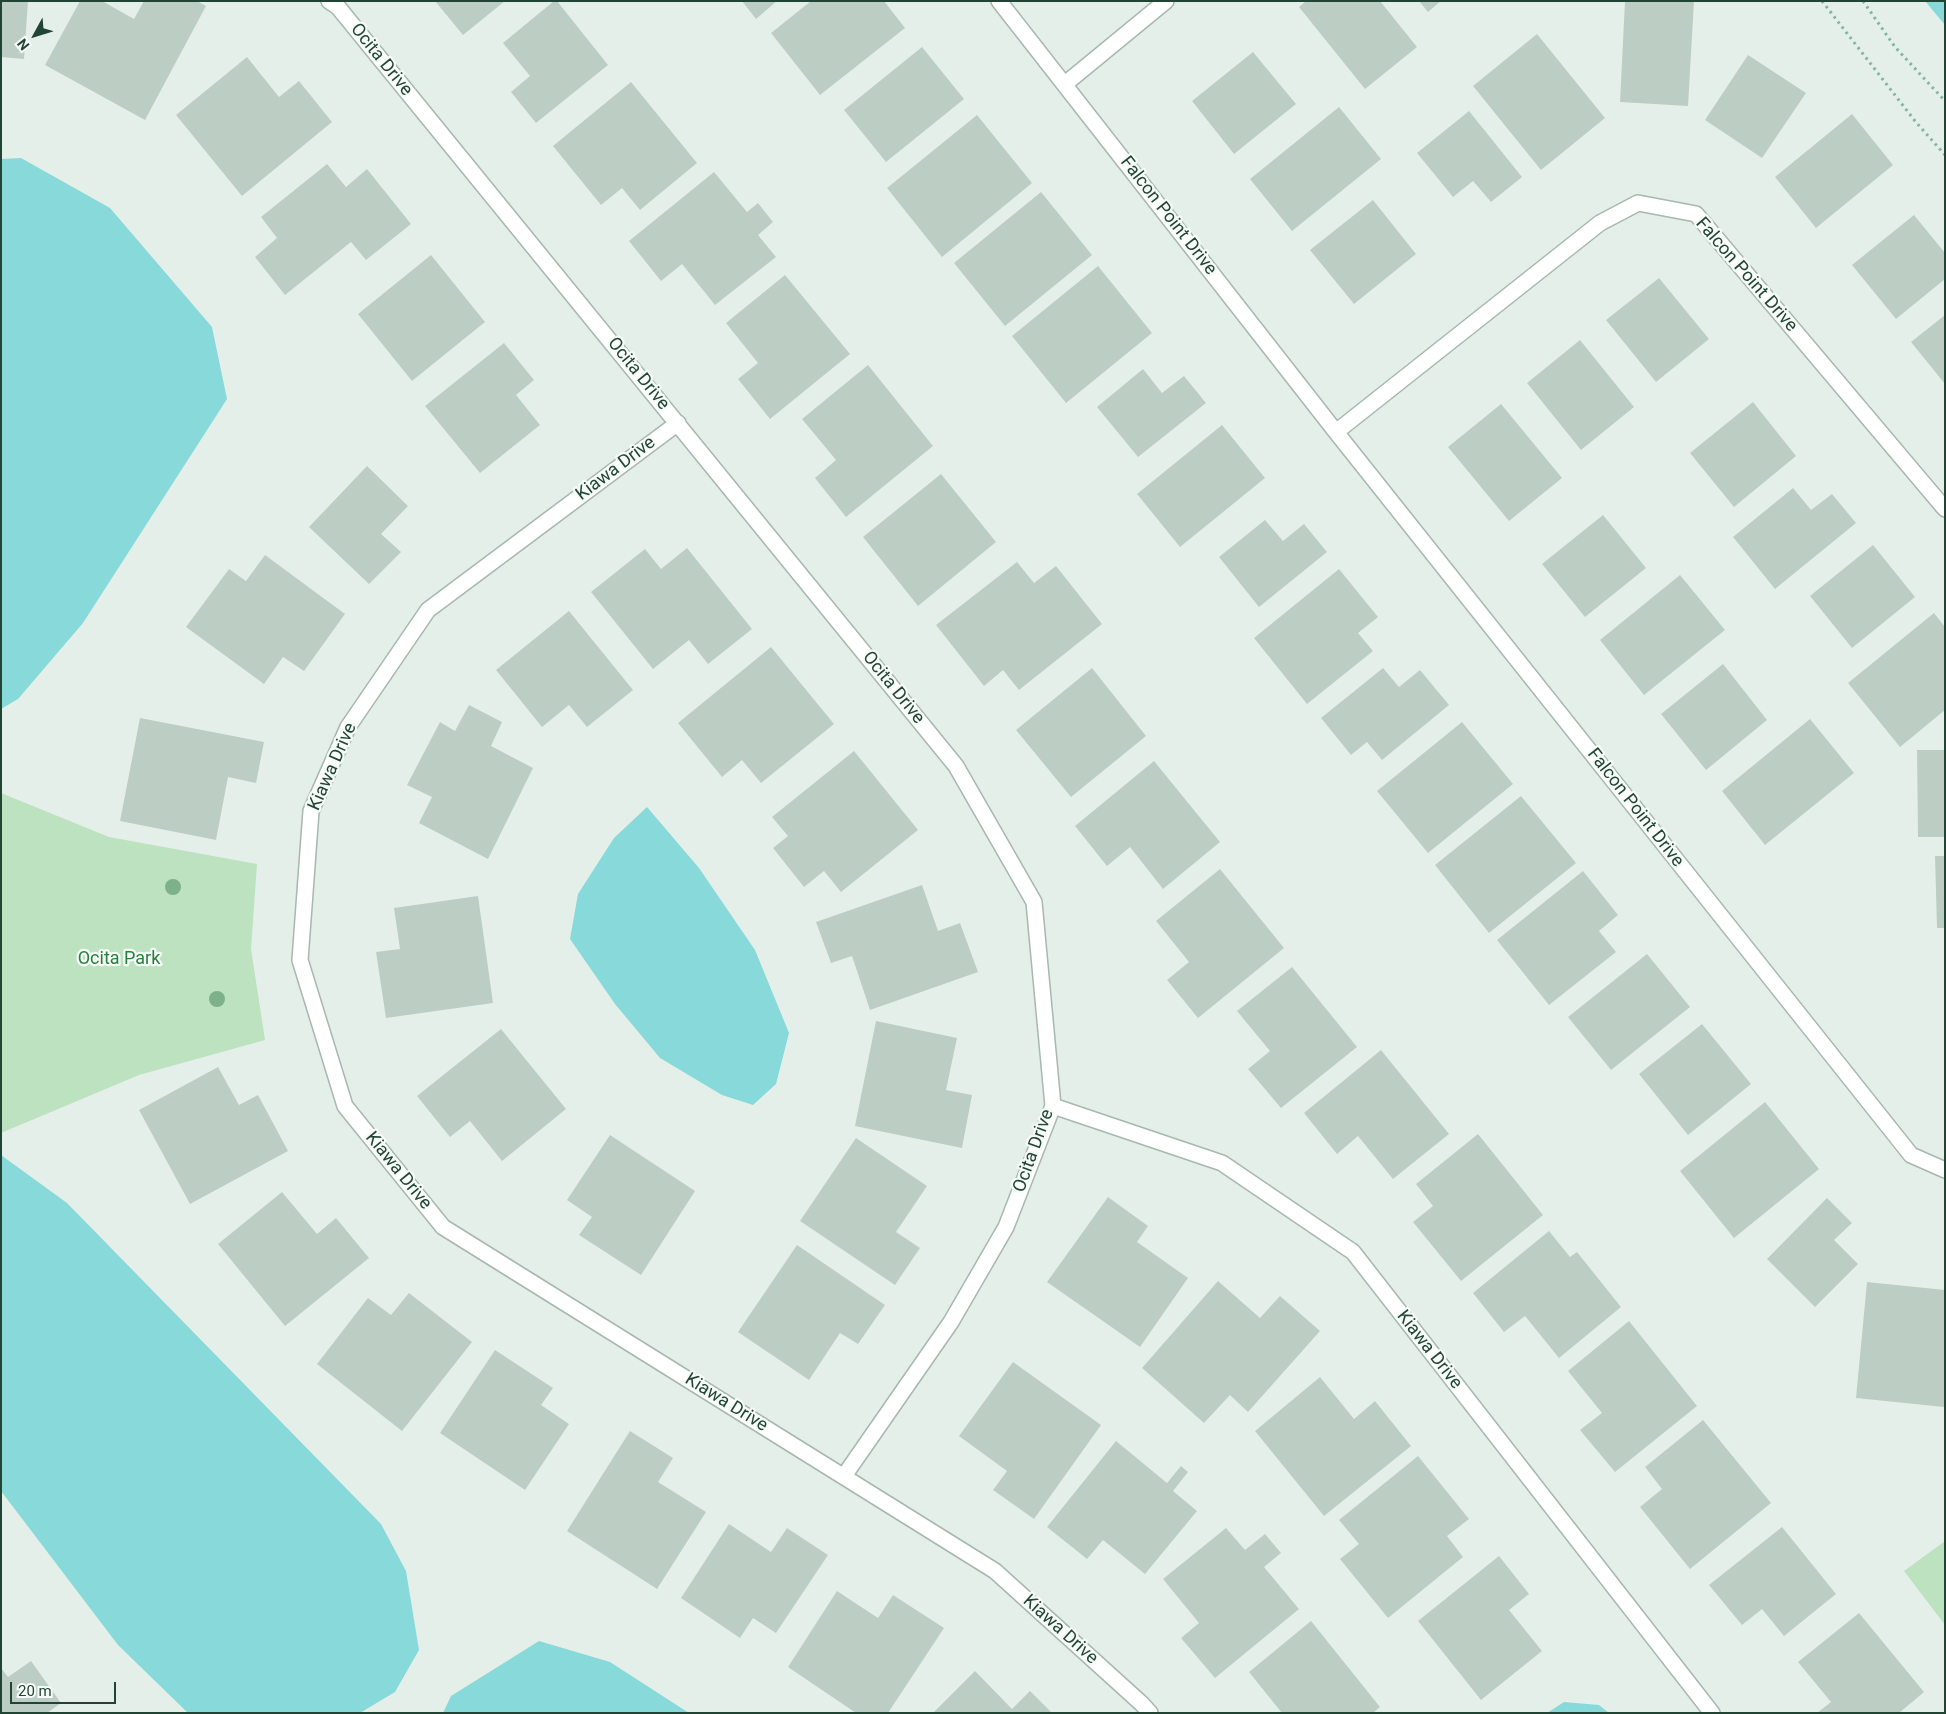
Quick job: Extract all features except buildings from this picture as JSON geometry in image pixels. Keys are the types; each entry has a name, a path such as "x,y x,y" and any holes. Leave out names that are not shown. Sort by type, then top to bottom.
{"street":[{"name":"Ocita Drive","path":"329,1 338,7 956,766 1034,902 1052,1106 1006,1227 952,1322 844,1476"},
{"name":"Falcon Point Drive","path":"999,1 1336,432 1911,1155 1945,1170"},
{"path":"1064,84 1166,1"},
{"name":"Falcon Point Drive","path":"1336,432 1600,223 1638,202 1696,214 1945,509"},
{"name":"Kiawa Drive","path":"678,423 428,610 348,727 311,811 300,960 345,1106 443,1227 995,1571 1150,1713"},
{"name":"Kiawa Drive","path":"1052,1106 1222,1164 1353,1252 1712,1713"}],"path":[{"path":"1822,1 1915,121 1945,155"},
{"path":"1863,1 1894,47 1945,101"}],"green space":[{"name":"Ocita Park","path":"1,793 109,837 257,864 251,949 265,1040 139,1075 1,1133"},
{"path":"1945,1541 1945,1625 1904,1571"}],"water":[{"path":"1925,1 1945,1 1945,25"},
{"path":"21,158 110,208 212,327 227,399 83,623 18,699 1,709 1,159"},
{"path":"647,807 699,868 755,950 789,1033 776,1084 753,1105 722,1095 660,1058 615,1004 570,939 578,894 614,838"},
{"path":"1,1155 67,1203 381,1524 406,1571 419,1650 395,1692 360,1713 188,1713 118,1645 1,1491"},
{"path":"539,1641 610,1662 689,1713 443,1713 451,1696"},
{"path":"1564,1702 1599,1705 1609,1713 1547,1713"}]}
